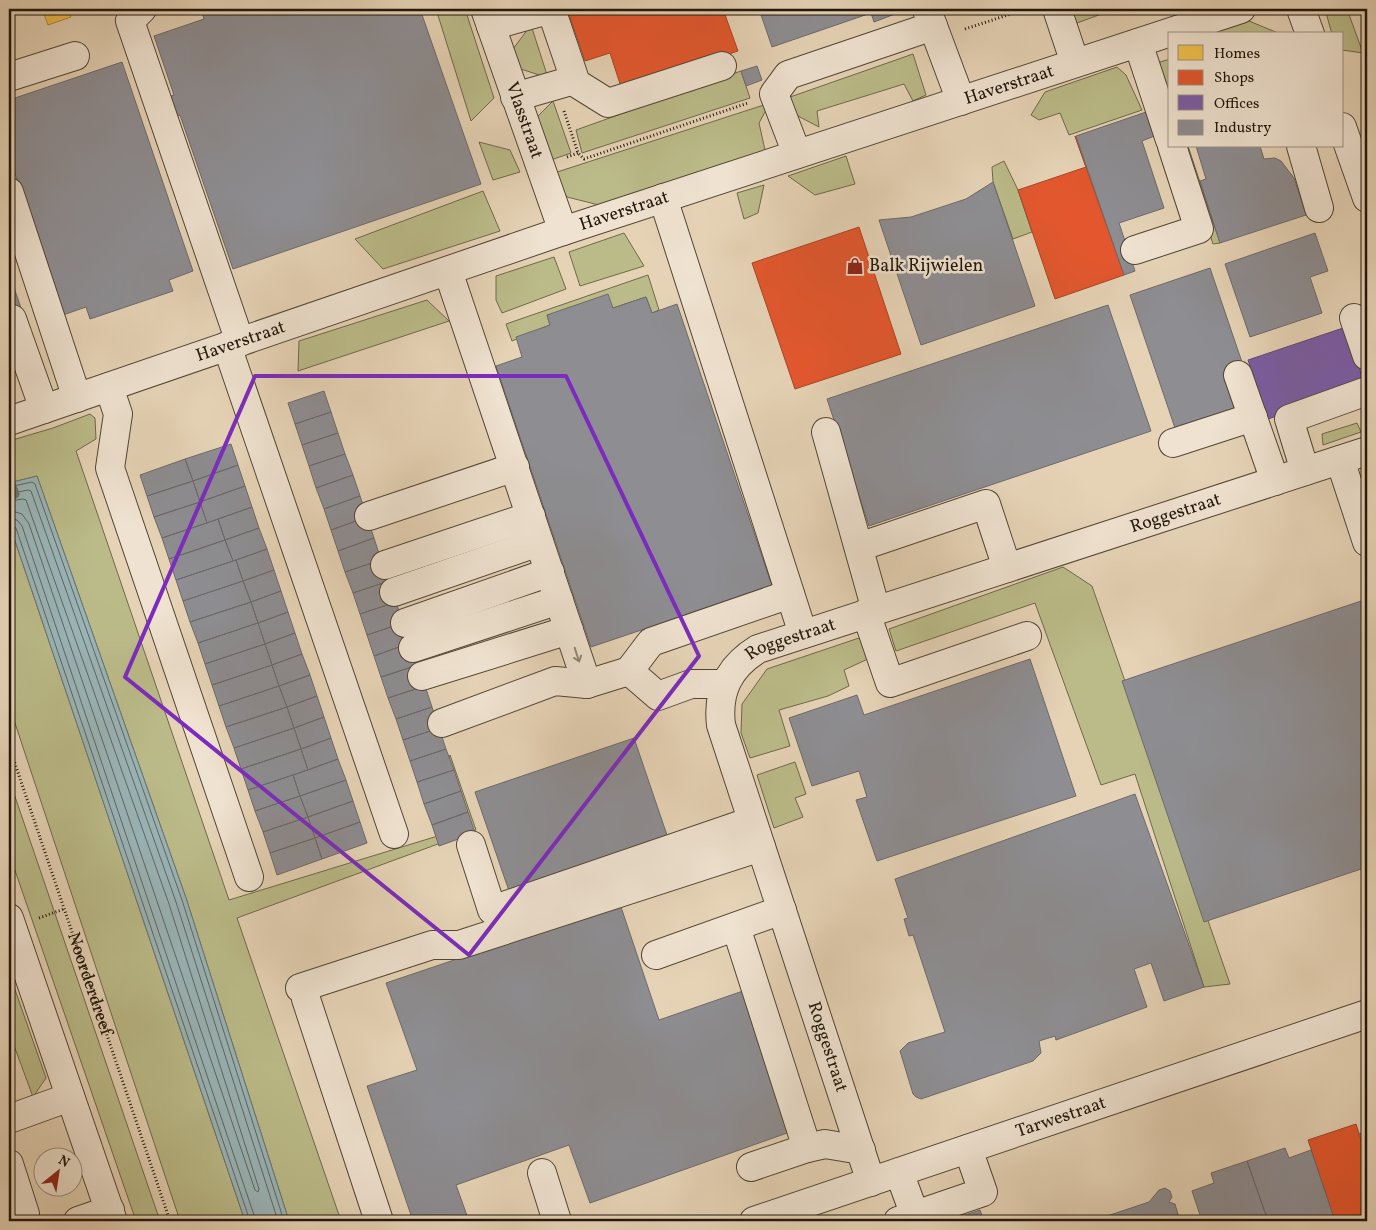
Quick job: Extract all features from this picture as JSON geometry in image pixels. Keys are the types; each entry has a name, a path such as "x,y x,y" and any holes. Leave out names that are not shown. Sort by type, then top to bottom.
{"street":[{"path":"142,9 130,21 394,834"},
{"path":"488,17 551,9 574,80 608,103 722,66"},
{"path":"1057,9 1075,63"},
{"name":"Haverstraat","path":"9,421 563,231 1138,43 1174,19 1241,9"},
{"path":"1301,9 1309,32"},
{"name":"Vlasstraat","path":"488,17 563,231"},
{"path":"797,154 774,94 788,75 930,17 961,101"},
{"path":"1138,43 1168,134"},
{"path":"9,77 74,56"},
{"path":"515,97 574,80"},
{"path":"1351,129 1367,198"},
{"path":"1135,250 1199,229 1173,148"},
{"path":"1302,148 1319,208"},
{"path":"9,192 77,398"},
{"path":"663,198 803,634"},
{"path":"448,271 587,684"},
{"path":"1354,318 1367,356"},
{"path":"12,319 44,409"},
{"path":"1238,375 1275,481"},
{"path":"109,387 118,414 110,468 249,877"},
{"path":"1305,471 1289,420 1367,391"},
{"path":"1173,443 1253,417"},
{"path":"826,432 858,546 871,612 890,683 1027,636"},
{"name":"Roggestraat","path":"871,1182 720,725 719,711 724,684 732,670 744,658 758,649 1367,451"},
{"path":"1340,460 1367,542"},
{"path":"369,516 515,467"},
{"path":"858,546 986,504 1007,568"},
{"path":"385,564 531,516"},
{"path":"394,592 540,542"},
{"path":"550,572 409,635 559,600"},
{"path":"442,724 556,681 587,684 629,671 651,642 790,594"},
{"path":"422,676 569,630"},
{"path":"629,671 658,696 691,684 724,684"},
{"path":"471,845 492,910 752,821"},
{"path":"379,1221 303,994 432,945 459,945 761,847"},
{"path":"656,955 782,910"},
{"path":"9,918 15,954 70,1097 111,1216 78,1221"},
{"path":"736,926 807,1148"},
{"name":"Tarwestraat","path":"754,1221 825,1210 871,1182 1367,1014"},
{"path":"9,1118 70,1097"},
{"path":"751,1167 807,1148 825,1144 861,1150"},
{"path":"899,1172 910,1219 983,1192 968,1149"},
{"path":"9,1164 25,1214"},
{"path":"542,1173 557,1221"}],"path":[{"name":"Noorderdreef","path":"9,746 170,1221"}],"highlighted area":[{"path":"255,376 566,376 699,656 469,955 125,677"}],"green space":[{"path":"436,9 465,9 494,98 471,121"},
{"path":"1069,9 1115,9 1077,23"},
{"path":"1325,9 1347,9 1363,53 1344,50 1344,32 1331,32"},
{"path":"1249,21 1276,32 1219,32"},
{"path":"531,25 548,78 518,68 513,49"},
{"path":"913,54 926,95 913,101 904,84 817,111 819,127 796,115 790,97"},
{"path":"1168,60 1168,104 1157,72 1160,62"},
{"path":"1117,67 1126,75 1142,110 1069,135 1060,113 1039,120 1031,115 1045,92"},
{"path":"741,71 750,98 582,153 576,130"},
{"path":"553,101 571,153 548,161 535,119"},
{"path":"770,103 759,123 765,150 603,206 567,197 551,174"},
{"path":"479,142 510,150 520,172 493,180"},
{"path":"1182,148 1189,148 1220,243 1213,244"},
{"path":"846,156 855,184 815,195 788,176"},
{"path":"1004,161 1018,190 1032,232 1013,239 993,182 992,167"},
{"path":"764,185 758,213 744,219 737,193"},
{"path":"483,191 500,231 383,269 355,239"},
{"path":"624,233 644,266 580,286 569,252"},
{"path":"554,257 566,289 502,313 496,300 496,276"},
{"path":"648,275 659,310 652,313 646,297 613,308 547,315 550,325 512,341 506,324"},
{"path":"427,300 449,321 298,371 299,341"},
{"path":"90,414 95,418 96,439 76,451 229,900 467,827 448,764 450,755 476,830 237,918 341,1221 289,1221 186,898 37,476 9,483 9,441 53,428"},
{"path":"1357,423 1361,432 1323,445 1322,434"},
{"path":"9,523 245,1221 180,1221 9,705"},
{"path":"1063,567 1092,586 1230,984 1204,987 1135,774 1101,785 1035,603 896,651 889,629"},
{"path":"862,637 870,658 844,670 849,686 828,696 779,710 790,746 750,758 741,733 742,704 767,669"},
{"path":"795,762 806,794 795,798 803,817 774,828 757,775"},
{"path":"9,779 160,1221 136,1221 9,853"},
{"path":"9,983 13,984 46,1078 33,1097 9,1032"}],"water":[{"path":"37,476 186,898 289,1221 245,1221 9,523 9,483"}],"building: Homes":[{"path":"32,9 68,9 71,17 48,25 43,11 34,14"}],"building: Shops":[{"path":"567,9 723,9 738,51 622,90 610,53 585,61"},
{"path":"1086,167 1124,275 1055,299 1018,190"},
{"path":"859,227 901,354 795,389 752,263"},
{"path":"1356,1124 1367,1158 1367,1221 1335,1221 1308,1140"}],"building: Offices":[{"path":"1346,327 1365,386 1268,419 1248,360"}],"building: Industry":[{"path":"201,9 420,9 481,184 233,269 180,115 175,117 168,97 174,95 154,36 204,19"},
{"path":"759,9 893,9 895,14 874,22 871,13 772,47"},
{"path":"122,62 193,271 169,280 173,291 90,319 86,307 63,315 9,156 9,127 12,126 9,116 9,100"},
{"path":"757,66 762,80 746,86 741,71"},
{"path":"1149,111 1157,135 1142,141 1164,208 1119,223 1135,271 1124,275 1076,136"},
{"path":"1197,148 1261,148 1264,159 1275,158 1281,161 1294,178 1306,215 1220,243 1200,181 1206,179"},
{"path":"993,182 1035,306 921,345 879,220 911,217 966,199"},
{"path":"1315,233 1328,271 1310,277 1322,313 1250,337 1225,264"},
{"path":"1210,268 1244,368 1224,375 1238,414 1177,434 1130,295"},
{"path":"9,273 22,311 9,316"},
{"path":"608,294 613,308 646,297 652,313 677,304 772,586 591,647 496,366 522,357 516,337 550,325 547,315"},
{"path":"1108,305 1151,431 869,526 827,399"},
{"path":"324,391 331,412 295,424 288,403"},
{"path":"331,412 338,433 302,445 295,424"},
{"path":"338,433 345,454 309,466 302,445"},
{"path":"231,444 238,465 193,481 185,459"},
{"path":"345,454 353,475 316,488 309,466"},
{"path":"185,459 193,481 147,496 140,475"},
{"path":"238,465 245,486 200,502 193,481"},
{"path":"353,475 360,496 324,509 316,488"},
{"path":"193,481 200,502 154,517 147,496"},
{"path":"245,486 252,507 207,523 200,502"},
{"path":"360,496 367,517 331,530 324,509"},
{"path":"200,502 207,523 162,538 154,517"},
{"path":"252,507 259,528 225,540 218,519"},
{"path":"367,517 374,538 338,551 331,530"},
{"path":"218,519 225,540 169,559 162,538"},
{"path":"259,528 267,549 233,561 225,540"},
{"path":"374,538 381,560 345,572 338,551"},
{"path":"225,540 233,561 176,580 169,559"},
{"path":"267,549 274,570 243,581 236,560"},
{"path":"236,560 243,581 183,601 176,580"},
{"path":"381,560 389,581 353,593 345,572"},
{"path":"274,570 281,591 251,602 243,581"},
{"path":"243,581 251,602 190,622 183,601"},
{"path":"389,581 396,602 360,614 353,593"},
{"path":"281,591 288,612 258,623 251,602"},
{"path":"1367,599 1367,867 1204,922 1122,681"},
{"path":"251,602 258,623 198,643 190,622"},
{"path":"396,602 403,623 367,635 360,614"},
{"path":"288,612 295,633 265,644 258,623"},
{"path":"258,623 265,644 205,664 198,643"},
{"path":"403,623 410,643 374,656 367,635"},
{"path":"295,633 302,654 272,665 265,644"},
{"path":"410,643 418,665 381,677 374,656"},
{"path":"265,644 272,665 212,685 205,664"},
{"path":"302,654 310,675 279,686 272,665"},
{"path":"1030,659 1076,796 877,861 856,800 867,797 859,771 812,786 789,718 857,695 864,715"},
{"path":"272,665 279,686 219,706 212,685"},
{"path":"418,665 425,686 388,698 381,677"},
{"path":"310,675 317,696 287,707 279,686"},
{"path":"279,686 287,707 226,727 219,706"},
{"path":"425,686 432,707 396,719 388,698"},
{"path":"317,696 324,717 294,728 287,707"},
{"path":"287,707 294,728 234,748 226,727"},
{"path":"432,707 439,728 403,740 396,719"},
{"path":"324,717 331,738 301,749 294,728"},
{"path":"294,728 301,749 241,769 234,748"},
{"path":"439,728 446,749 410,761 403,740"},
{"path":"331,738 338,759 308,770 301,749"},
{"path":"634,738 668,838 509,891 475,792"},
{"path":"301,749 308,770 248,790 241,769"},
{"path":"446,749 454,770 417,782 410,761"},
{"path":"338,759 346,780 300,796 293,775"},
{"path":"454,770 461,791 424,804 417,782"},
{"path":"293,775 300,796 255,811 248,790"},
{"path":"346,780 353,801 308,817 300,796"},
{"path":"461,791 468,812 432,825 424,804"},
{"path":"1135,794 1204,987 1164,1001 1151,963 1134,969 1147,1007 1056,1040 1055,1036 1039,1041 1041,1053 1033,1061 921,1099 916,1097 913,1094 900,1051 908,1043 945,1032 913,935 909,936 904,919 908,918 895,879"},
{"path":"300,796 308,817 263,832 255,811"},
{"path":"353,801 360,822 315,838 308,817"},
{"path":"468,812 475,833 439,846 432,825"},
{"path":"308,817 315,838 270,853 263,832"},
{"path":"360,822 367,843 322,859 315,838"},
{"path":"315,838 322,859 277,875 270,853"},
{"path":"620,904 659,1020 743,991 790,1132 590,1203 569,1145 456,1185 469,1221 413,1221 367,1086 417,1070 386,983"},
{"path":"1367,1131 1367,1158 1359,1134"},
{"path":"1285,1148 1289,1158 1311,1150 1335,1221 1268,1221 1247,1161"},
{"path":"1247,1161 1268,1221 1202,1221 1192,1191 1214,1183 1211,1173"},
{"path":"1165,1188 1170,1191 1172,1197 1169,1202 1175,1204 1180,1221 1074,1221 1082,1217 1098,1219 1149,1202 1159,1190"},
{"path":"980,1210 984,1221 948,1221"}],"waterway":[{"path":"9,479 15,494"}],"place":[{"name":"Balk Rijwielen","path":"855,266"}]}
